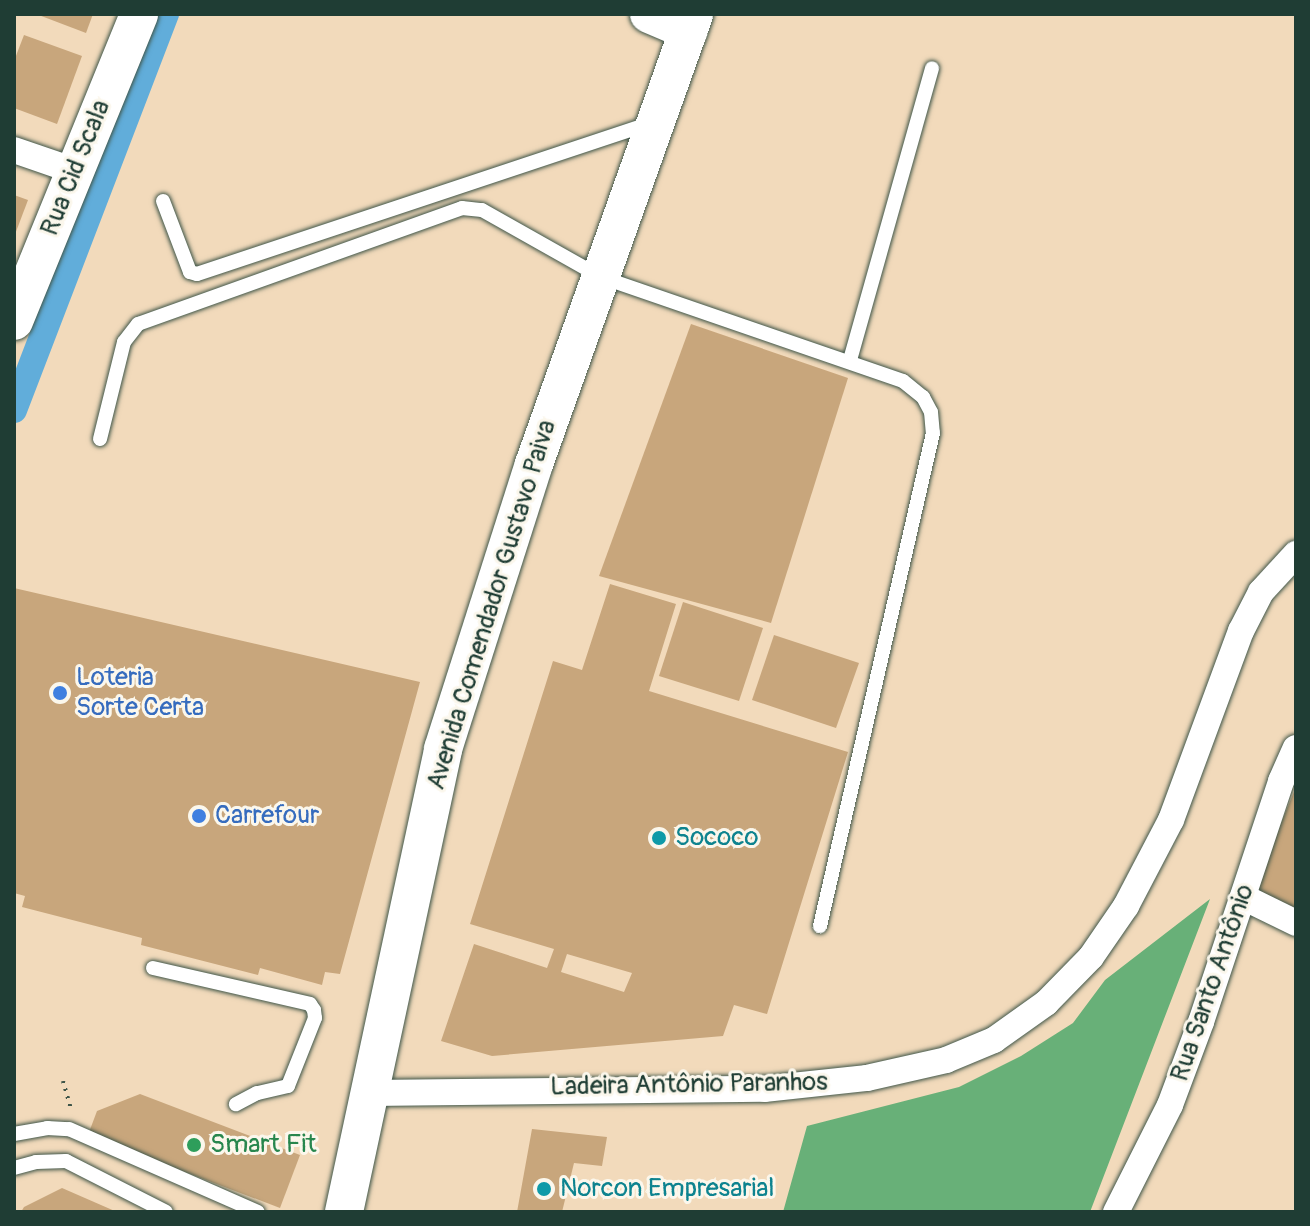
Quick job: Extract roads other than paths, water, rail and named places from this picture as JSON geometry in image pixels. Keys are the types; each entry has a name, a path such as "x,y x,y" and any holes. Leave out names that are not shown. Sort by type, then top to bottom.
{"main road":[{"name":"Rua Cid Scala","path":"14,321 139,14"},
{"path":"649,14 692,22"},
{"name":"Avenida Comendador Gustavo Paiva","path":"344,1212 443,749 534,464 692,22"}],"street":[{"path":"14,150 75,171"},
{"name":"Ladeira Antônio Paranhos","path":"369,1093 764,1089 867,1078 946,1060 994,1040 1046,1003 1091,957 1126,906 1171,820 1241,631 1261,592 1296,554"},
{"name":"Rua Santo Antônio","path":"1116,1212 1170,1105 1281,781 1296,748"},
{"path":"1243,897 1296,923"}],"lane":[{"path":"850,360 932,68"},
{"path":"163,201 190,272 197,274 656,122"},
{"path":"100,439 124,342 138,324 462,208 482,210 601,277 850,360 903,381 923,397 931,412 933,433 820,926"},
{"path":"153,968 310,1004 314,1010 315,1018 288,1086 257,1093 236,1104"},
{"path":"14,1134 47,1128 69,1129 258,1212"},
{"path":"14,1168 36,1162 66,1161 166,1212"}],"waterway":[{"path":"14,410 166,14"}],"place":[{"name":"Loteria Sorte Certa","path":"60,693"},
{"name":"Carrefour","path":"199,816"},
{"name":"Sococo","path":"659,838"},
{"name":"Smart Fit","path":"194,1145"},
{"name":"Norcon Empresarial","path":"544,1189"}]}
